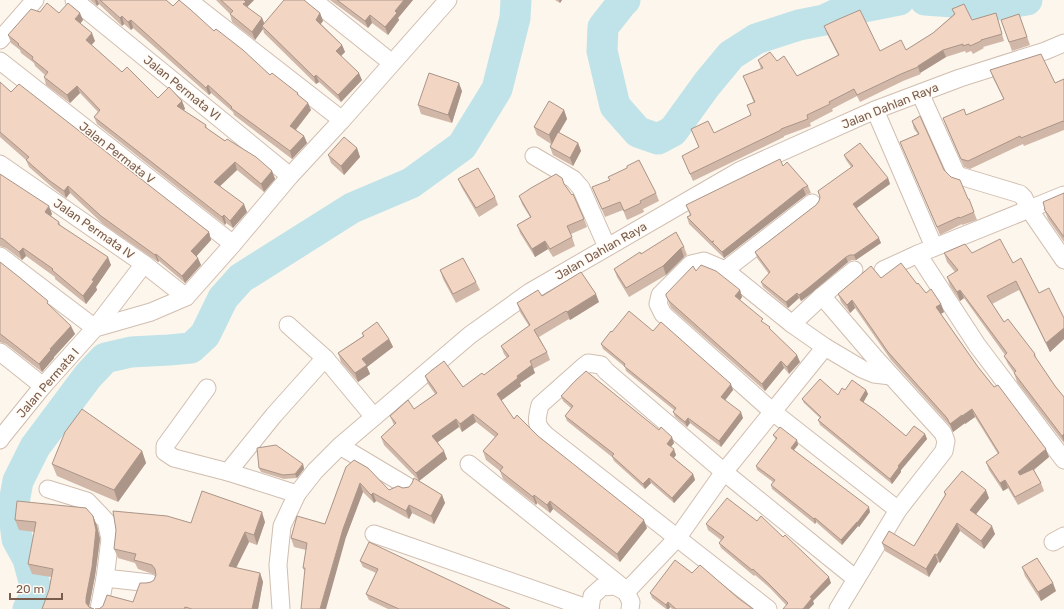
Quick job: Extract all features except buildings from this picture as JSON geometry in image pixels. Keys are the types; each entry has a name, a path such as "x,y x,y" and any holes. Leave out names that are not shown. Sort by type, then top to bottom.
{"street":[{"path":"0,40 35,0"},
{"name":"Jalan Permata VI","path":"74,0 290,176"},
{"path":"188,0 342,120"},
{"path":"312,0 392,63"},
{"path":"0,256 95,328 151,312 186,297 290,176 392,63 444,1"},
{"name":"Jalan Dahlan Raya","path":"281,609 278,565 282,526 297,494 315,471 340,446 470,335 530,292 739,171 875,110 960,78 1045,51 1064,43"},
{"name":"Jalan Permata V","path":"0,61 233,244"},
{"path":"920,93 956,173 960,176 1020,194 1064,260"},
{"path":"875,110 934,247"},
{"path":"534,156 573,179 577,183 581,188 607,247"},
{"name":"Jalan Permata IV","path":"0,164 144,264 186,297"},
{"path":"883,270 934,247 1064,195"},
{"path":"725,270 812,203"},
{"path":"918,254 977,345 1064,460"},
{"path":"891,376 874,374 862,369 825,347 792,324 725,270 704,261 691,264 660,295 658,304 663,314 773,412 898,510"},
{"name":"Jalan Permata I","path":"0,439 43,386 95,328 144,264"},
{"path":"792,324 822,296 854,270"},
{"path":"822,296 891,376 943,433 946,441 944,451 898,510 838,609"},
{"path":"288,325 325,358 374,417"},
{"path":"631,601 678,538 724,472 825,347"},
{"path":"0,352 43,386"},
{"path":"228,472 274,416 325,358"},
{"path":"768,609 547,436 540,429 537,421 540,406 588,363 601,365 606,371 724,472 856,579"},
{"path":"207,388 165,446 165,452 174,458 228,472 297,494"},
{"path":"340,446 407,486"},
{"path":"469,464 631,601"},
{"path":"48,489 87,501 106,521 110,539 99,609"},
{"path":"374,534 590,609 592,596 602,587 615,586 631,601"},
{"path":"105,578 150,583"}],"waterway":[{"path":"28,609 37,593 28,559 17,539 13,508 18,481 35,447 88,376 105,358 131,352 191,348 205,335 223,298 241,278 352,208 411,183 462,146 497,89 515,18 516,0"},
{"path":"625,0 603,27 602,51 615,106 638,132 658,139 673,131 707,84 731,55 756,39 799,25 824,20 843,11 899,0"},
{"path":"925,0 996,5 1027,0"}]}
